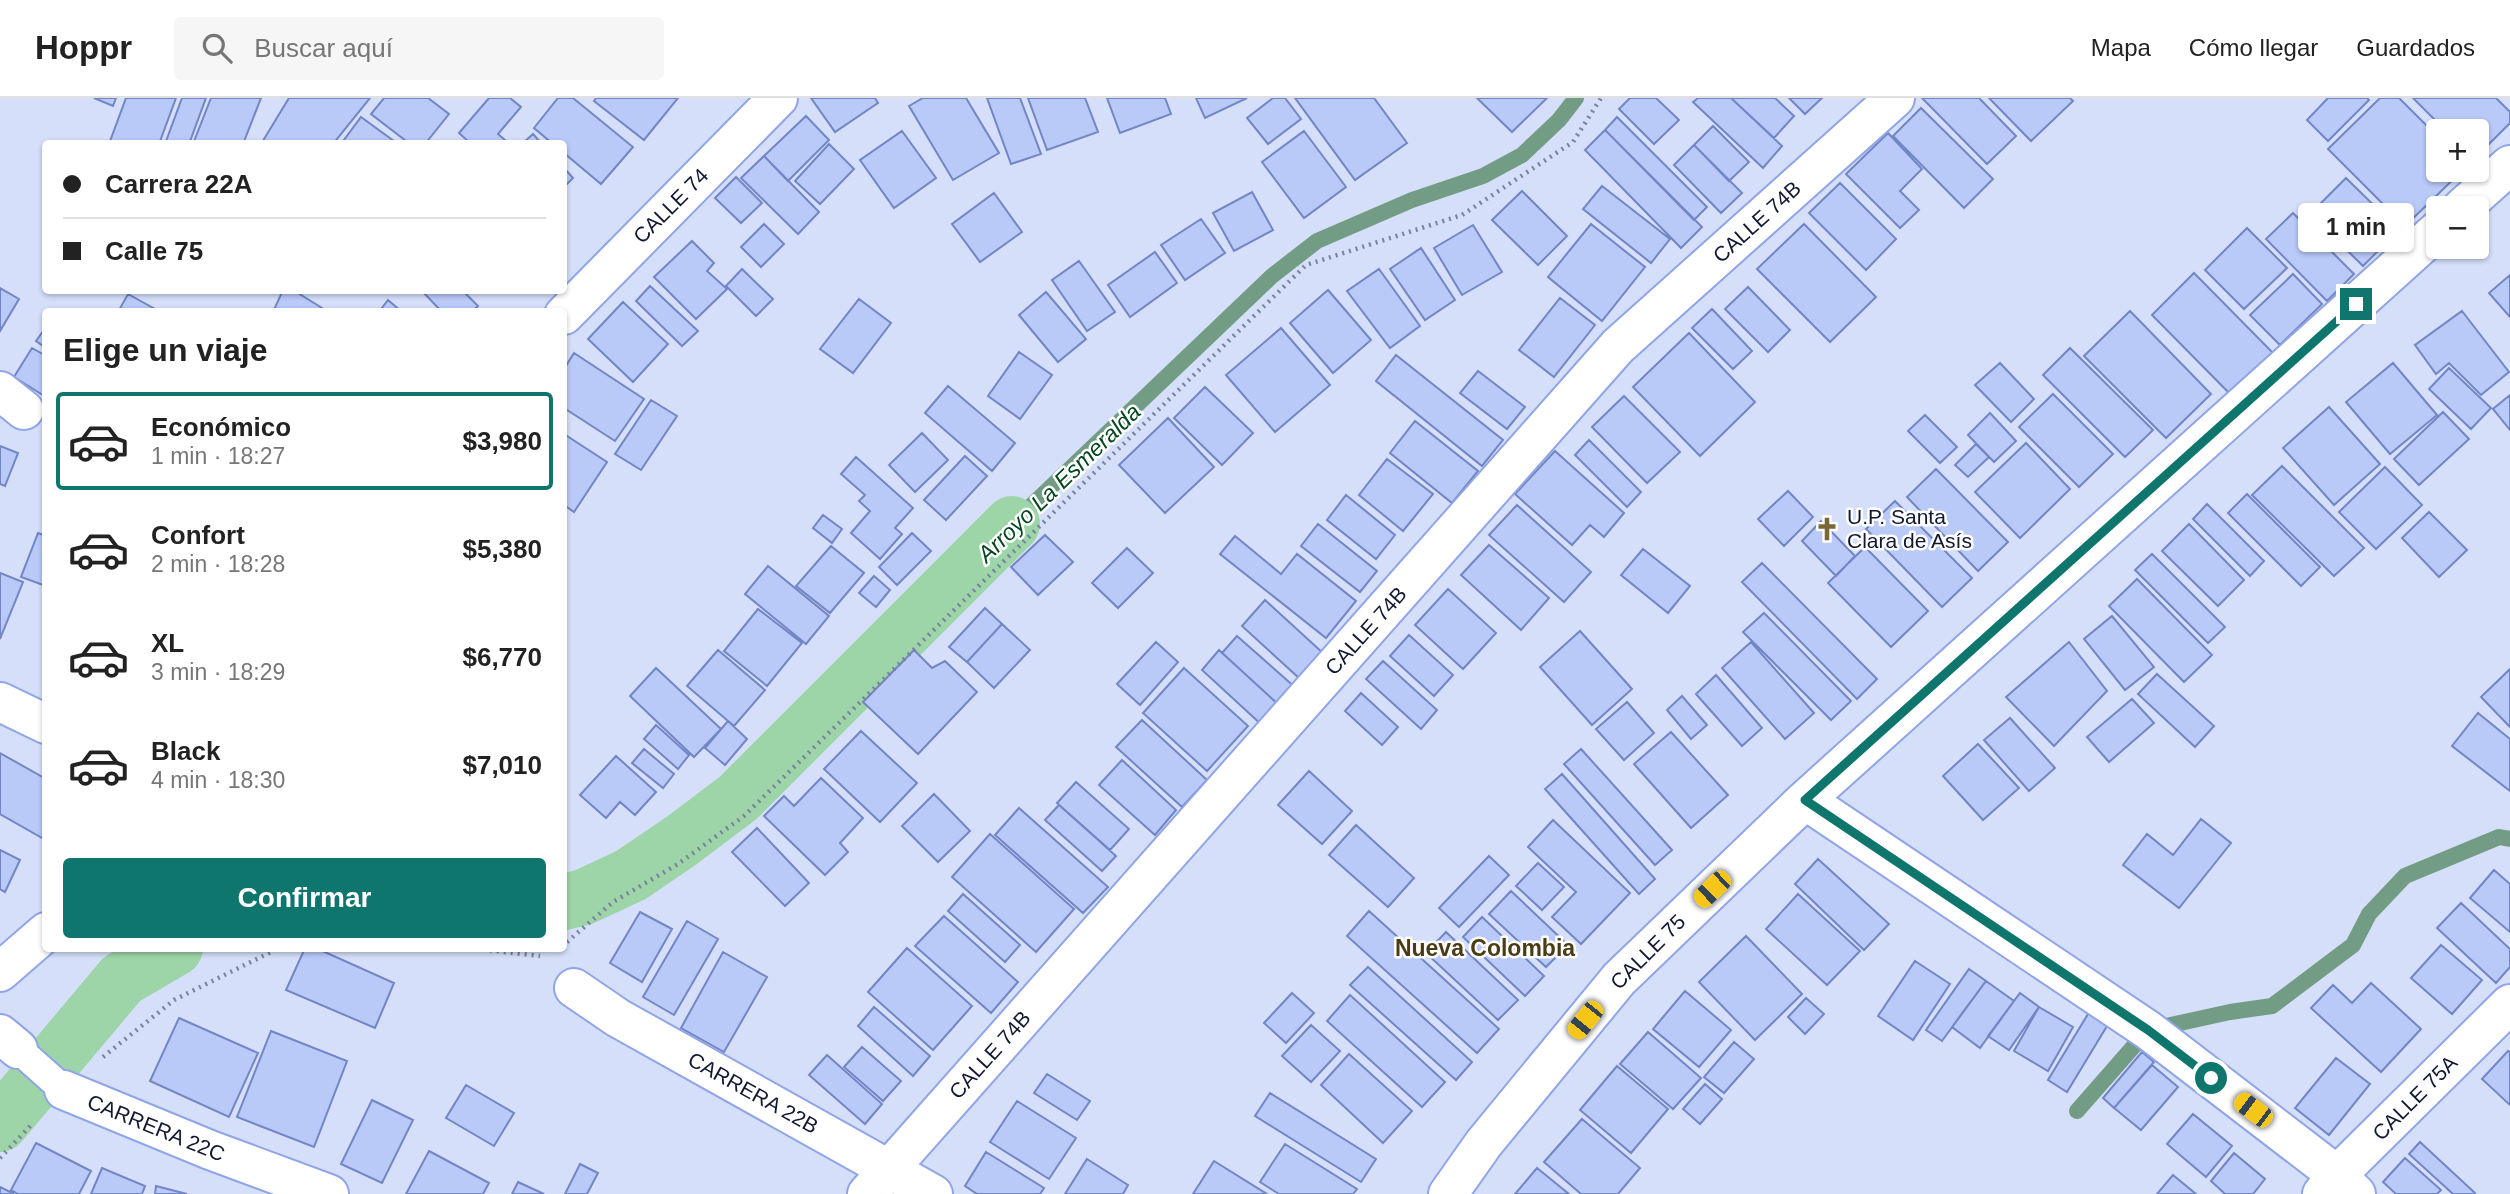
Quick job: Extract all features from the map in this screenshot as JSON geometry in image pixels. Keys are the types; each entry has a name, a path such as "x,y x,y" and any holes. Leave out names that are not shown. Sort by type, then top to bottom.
{"street":[{"name":"CALLE 74","path":"567,312 778,98"},
{"name":"CALLE 74B","path":"879,1181 1618,346 1895,98"},
{"path":"2475,196 2510,165"},
{"name":"CALLE 75","path":"1448,1194 1485,1143 1619,979 1805,800 2426,241"},
{"path":"0,702 42,722"},
{"path":"1805,800 2148,1030 2338,1188"},
{"path":"0,972 42,935"},
{"name":"CARRERA 22B","path":"574,988 879,1181 933,1194"},
{"name":"CALLE 75A","path":"2338,1188 2510,1004"},
{"name":"CARRERA 22C","path":"64,1090 210,1150 329,1194"}],"lane":[{"name":"CARRERA 22C","path":"9,1042 64,1090"}],"path":[{"path":"567,942 613,902 678,864 744,816 1307,265 1462,215 1573,142 1601,98"},
{"path":"64,1090 174,1000 271,952"},
{"path":"506,952 541,956"}],"building":[{"path":"94,98 116,98 113,106"},
{"path":"126,98 176,98 160,140 110,140"},
{"path":"182,98 206,98 190,140 166,140"},
{"path":"211,98 261,98 245,140 195,140"},
{"path":"289,98 370,98 336,140 263,140"},
{"path":"384,98 428,98 449,114 428,140 405,140 371,114"},
{"path":"489,98 510,98 521,107 498,134 505,140 467,140 459,133"},
{"path":"558,98 573,98 633,147 601,184 567,156 567,140 548,140 534,128"},
{"path":"596,98 678,98 644,140 594,101"},
{"path":"811,98 875,98 878,103 835,132"},
{"path":"923,98 966,98 999,153 953,180 909,106"},
{"path":"987,98 1020,98 1041,154 1011,164"},
{"path":"1028,98 1085,98 1098,132 1047,150"},
{"path":"1107,98 1165,98 1171,114 1120,133"},
{"path":"1196,98 1247,98 1205,118"},
{"path":"1273,98 1285,98 1301,119 1268,144 1247,118"},
{"path":"1295,98 1374,98 1407,143 1355,180"},
{"path":"1477,98 1547,98 1512,132"},
{"path":"1630,98 1656,98 1679,120 1654,144 1619,109"},
{"path":"1698,98 1731,98 1782,146 1763,168 1693,102"},
{"path":"1731,98 1775,98 1794,116 1774,138"},
{"path":"1789,98 1822,98 1805,114"},
{"path":"1922,98 1979,98 2016,136 1987,164"},
{"path":"1989,98 2070,98 2073,101 2031,141"},
{"path":"2328,98 2369,100 2328,141 2307,120"},
{"path":"2380,98 2399,98 2426,125 2426,182 2451,182 2436,196 2426,196 2426,206 2405,226 2328,149"},
{"path":"2413,98 2496,98 2510,112 2510,123 2489,144 2489,119 2434,119"},
{"path":"1921,108 1993,179 1964,208 1893,136"},
{"path":"806,116 829,140 788,181 764,156"},
{"path":"361,117 393,140 344,140"},
{"path":"1617,117 1707,207 1694,220 1605,130"},
{"path":"1713,126 1749,162 1729,181 1694,145"},
{"path":"1605,130 1702,227 1681,248 1585,150"},
{"path":"902,131 936,178 894,208 860,160"},
{"path":"1304,131 1346,187 1304,218 1262,162"},
{"path":"1888,133 1922,169 1900,191 1919,210 1900,228 1846,174"},
{"path":"533,134 538,140 526,140"},
{"path":"829,144 854,169 820,204 795,181"},
{"path":"1694,145 1742,193 1721,213 1674,165"},
{"path":"764,156 819,212 798,234 741,178"},
{"path":"567,171 573,178 567,184"},
{"path":"736,177 762,203 741,223 715,198"},
{"path":"2346,178 2399,230 2363,266 2310,214"},
{"path":"1840,183 1896,239 1866,270 1809,213"},
{"path":"1602,186 1670,239 1651,263 1583,209"},
{"path":"1522,191 1567,236 1538,265 1492,220"},
{"path":"1252,192 1273,230 1234,251 1213,213"},
{"path":"994,193 1022,232 980,262 952,224"},
{"path":"2293,213 2354,274 2327,301 2266,239"},
{"path":"1201,219 1225,253 1185,280 1161,245"},
{"path":"764,224 784,244 761,267 741,247"},
{"path":"1591,224 1645,267 1602,321 1548,277"},
{"path":"1804,224 1876,297 1830,342 1757,269"},
{"path":"1473,225 1502,272 1462,295 1434,248"},
{"path":"2247,228 2287,268 2244,309 2205,270"},
{"path":"692,241 714,263 707,271 727,289 696,319 654,277"},
{"path":"1421,248 1455,300 1425,320 1390,269"},
{"path":"1155,252 1177,283 1130,317 1108,285"},
{"path":"1079,261 1115,312 1087,331 1052,280"},
{"path":"742,269 773,299 756,316 726,286"},
{"path":"1379,269 1420,326 1390,348 1347,291"},
{"path":"2194,273 2277,357 2235,399 2152,315"},
{"path":"2293,274 2322,304 2280,345 2250,315"},
{"path":"2510,275 2510,317 2489,293"},
{"path":"650,286 698,331 682,346 636,301"},
{"path":"1748,287 1790,330 1768,352 1725,309"},
{"path":"0,288 19,299 0,331"},
{"path":"1328,290 1371,340 1333,373 1290,323"},
{"path":"1046,292 1086,339 1058,362 1019,315"},
{"path":"128,294 153,308 120,308"},
{"path":"281,294 299,294 322,308 275,308"},
{"path":"425,294 466,294 478,306 476,308 438,308"},
{"path":"1560,298 1595,325 1554,377 1519,350"},
{"path":"859,299 891,323 853,373 820,349"},
{"path":"388,300 397,308 382,308"},
{"path":"623,302 668,344 633,382 588,339"},
{"path":"1712,309 1752,351 1733,369 1692,328"},
{"path":"2130,311 2211,394 2166,438 2084,356"},
{"path":"2462,311 2509,372 2481,395 2449,363 2436,374 2415,345"},
{"path":"1281,328 1330,385 1275,432 1226,375"},
{"path":"42,333 42,345 36,341"},
{"path":"1689,333 1755,402 1700,456 1633,387"},
{"path":"32,348 42,354 42,394 14,377"},
{"path":"2070,348 2153,430 2125,457 2043,375"},
{"path":"1019,352 1052,375 1020,419 988,396"},
{"path":"574,353 644,399 615,441 567,410 567,364"},
{"path":"1396,355 1503,440 1482,466 1376,381"},
{"path":"2000,363 2034,399 2011,422 1975,385"},
{"path":"2393,363 2437,415 2390,454 2346,402"},
{"path":"2449,368 2491,408 2471,429 2429,389"},
{"path":"1478,371 1525,407 1507,429 1460,393"},
{"path":"948,386 1015,443 992,471 925,413"},
{"path":"1205,387 1253,433 1222,465 1174,418"},
{"path":"2053,394 2113,454 2079,487 2019,427"},
{"path":"2510,395 2510,430 2493,409"},
{"path":"1624,396 1680,452 1647,483 1592,427"},
{"path":"651,400 677,416 641,470 615,454"},
{"path":"2329,407 2380,464 2334,505 2283,448"},
{"path":"2443,412 2469,439 2419,485 2394,459"},
{"path":"1990,413 2016,441 1994,462 1968,435"},
{"path":"1925,415 1957,447 1940,463 1908,431"},
{"path":"1168,418 1214,467 1165,513 1119,465"},
{"path":"1415,421 1478,471 1452,503 1390,453"},
{"path":"922,433 948,460 915,492 889,465"},
{"path":"567,436 607,462 574,512 567,507"},
{"path":"1589,440 1641,492 1627,507 1575,455"},
{"path":"2026,443 2070,489 2020,538 1975,492"},
{"path":"1976,444 1989,457 1968,477 1955,465"},
{"path":"0,446 18,453 5,486 0,484"},
{"path":"1555,451 1624,513 1604,537 1590,525 1572,545 1515,494"},
{"path":"965,456 987,476 946,520 924,500"},
{"path":"856,457 913,508 895,528 902,534 880,559 851,533 870,511 859,501 865,495 841,474"},
{"path":"1387,459 1433,494 1403,531 1359,495"},
{"path":"2282,466 2364,548 2334,576 2252,495"},
{"path":"2385,467 2422,505 2376,549 2339,512"},
{"path":"1936,469 2008,542 1978,571 1907,497"},
{"path":"1788,491 1813,517 1784,546 1758,519"},
{"path":"2247,494 2320,567 2301,586 2228,513"},
{"path":"1346,495 1395,535 1376,559 1327,520"},
{"path":"1895,501 1972,578 1942,607 1866,529"},
{"path":"2207,504 2264,561 2250,576 2193,519"},
{"path":"1517,505 1591,572 1564,602 1489,535"},
{"path":"2429,512 2467,550 2439,577 2402,538"},
{"path":"823,515 842,529 832,543 813,528"},
{"path":"1821,521 1855,556 1836,576 1802,541"},
{"path":"1318,524 1377,571 1360,592 1301,546"},
{"path":"2189,524 2244,580 2218,606 2162,551"},
{"path":"38,533 42,534 42,585 21,577"},
{"path":"912,533 931,551 897,585 879,567"},
{"path":"1045,535 1073,562 1038,595 1011,567"},
{"path":"1235,536 1281,574 1297,554 1356,601 1326,638 1220,554"},
{"path":"1489,545 1549,598 1521,630 1461,575"},
{"path":"831,546 864,573 830,613 796,586"},
{"path":"1865,547 1928,611 1891,647 1828,583"},
{"path":"1127,548 1153,573 1118,608 1092,583"},
{"path":"1643,549 1690,586 1668,613 1621,575"},
{"path":"2152,554 2225,627 2208,643 2135,570"},
{"path":"1762,563 1877,679 1857,699 1742,582"},
{"path":"768,566 829,616 806,644 745,594"},
{"path":"0,573 23,582 0,639"},
{"path":"874,576 890,590 876,607 859,593"},
{"path":"2137,579 2212,655 2184,682 2109,606"},
{"path":"1448,589 1496,633 1463,669 1415,625"},
{"path":"1265,600 1323,653 1299,678 1242,626"},
{"path":"985,608 1002,624 967,662 949,647"},
{"path":"758,609 802,643 767,686 724,651"},
{"path":"1764,613 1851,701 1831,720 1743,632"},
{"path":"2112,616 2154,667 2125,690 2084,639"},
{"path":"1002,624 1030,650 994,688 967,662"},
{"path":"1580,631 1632,689 1592,725 1540,667"},
{"path":"1409,635 1453,675 1434,696 1390,656"},
{"path":"1237,636 1297,689 1281,707 1222,653"},
{"path":"1156,642 1178,662 1140,705 1117,684"},
{"path":"1751,642 1814,713 1785,739 1722,668"},
{"path":"2069,642 2107,691 2054,746 2006,697"},
{"path":"718,650 765,690 734,726 687,686"},
{"path":"914,650 932,668 945,661 977,692 918,754 863,702"},
{"path":"1219,650 1281,707 1263,726 1202,670"},
{"path":"1383,661 1437,710 1421,729 1366,679"},
{"path":"656,668 721,729 694,757 630,696"},
{"path":"1184,668 1248,726 1207,771 1143,713"},
{"path":"2510,669 2510,727 2481,697"},
{"path":"2157,674 2214,726 2195,747 2138,694"},
{"path":"1716,675 1762,728 1742,746 1696,694"},
{"path":"1361,693 1398,727 1382,745 1345,711"},
{"path":"1682,696 1707,725 1691,739 1667,710"},
{"path":"2132,699 2154,723 2109,762 2087,737"},
{"path":"1627,702 1654,733 1624,760 1596,729"},
{"path":"2478,713 2510,739 2510,791 2452,746"},
{"path":"2010,718 2055,768 2029,791 1984,740"},
{"path":"1142,720 1207,780 1182,807 1116,747"},
{"path":"728,721 747,739 725,765 705,748"},
{"path":"656,725 689,755 678,769 644,739"},
{"path":"861,731 917,783 880,822 824,769"},
{"path":"1671,732 1728,795 1691,828 1634,764"},
{"path":"1978,744 2019,788 1983,820 1943,776"},
{"path":"644,749 674,774 663,788 632,763"},
{"path":"1581,749 1672,850 1655,865 1564,764"},
{"path":"0,753 42,777 42,838 0,814"},
{"path":"616,756 656,792 635,815 620,802 606,818 580,795"},
{"path":"1122,760 1176,810 1155,835 1099,785"},
{"path":"1309,771 1352,811 1322,844 1278,805"},
{"path":"1562,774 1655,879 1639,894 1545,789"},
{"path":"821,778 863,818 840,843 848,852 825,875 764,816 784,796 794,806"},
{"path":"1076,782 1129,829 1110,850 1057,803"},
{"path":"934,794 970,831 938,862 902,826"},
{"path":"1059,805 1116,856 1102,871 1045,820"},
{"path":"1019,808 1108,887 1083,913 995,835"},
{"path":"2201,819 2231,843 2179,908 2123,865 2147,834 2173,855"},
{"path":"1553,820 1630,893 1581,944 1552,917 1576,892 1528,847"},
{"path":"1356,825 1414,878 1388,907 1329,855"},
{"path":"757,828 809,883 785,906 732,852"},
{"path":"990,834 1074,909 1036,952 952,877"},
{"path":"0,850 20,860 5,892 0,889"},
{"path":"1489,856 1509,875 1459,927 1439,908"},
{"path":"1818,859 1889,924 1864,950 1795,884"},
{"path":"1538,863 1564,887 1542,910 1516,886"},
{"path":"2494,870 2510,884 2510,932 2470,898"},
{"path":"1511,891 1568,945 1546,967 1489,914"},
{"path":"963,894 1020,945 1005,962 948,911"},
{"path":"1798,894 1860,951 1827,985 1766,929"},
{"path":"2461,903 2510,949 2510,967 2496,983 2437,928"},
{"path":"1369,911 1499,1029 1477,1053 1347,936"},
{"path":"640,912 672,929 642,982 610,963"},
{"path":"944,916 1018,982 991,1013 915,946"},
{"path":"1482,917 1544,976 1525,996 1463,937"},
{"path":"687,921 718,939 674,1015 643,997"},
{"path":"1446,932 1518,1000 1498,1020 1426,953"},
{"path":"1746,936 1802,994 1755,1040 1699,982"},
{"path":"2441,945 2482,980 2452,1014 2411,978"},
{"path":"907,948 972,1006 933,1050 868,992"},
{"path":"303,952 325,952 394,983 375,1028 286,990"},
{"path":"723,952 767,977 724,1052 681,1028"},
{"path":"1915,961 1950,984 1913,1040 1878,1016"},
{"path":"1368,967 1472,1062 1456,1080 1350,985"},
{"path":"1969,969 1986,981 1942,1041 1926,1030"},
{"path":"1986,981 2014,1001 1980,1048 1952,1027"},
{"path":"2371,983 2421,1029 2381,1072 2311,1008 2333,985 2352,1003"},
{"path":"1685,991 1731,1030 1699,1067 1653,1029"},
{"path":"1292,993 1314,1013 1286,1043 1264,1023"},
{"path":"2020,993 2039,1007 2009,1050 1988,1036"},
{"path":"1350,995 1445,1082 1422,1107 1327,1021"},
{"path":"1806,998 1824,1014 1805,1034 1788,1017"},
{"path":"874,1007 930,1056 913,1076 858,1026"},
{"path":"2039,1007 2073,1027 2048,1071 2014,1051"},
{"path":"2091,1009 2110,1021 2067,1092 2048,1080"},
{"path":"179,1018 258,1053 229,1117 150,1081"},
{"path":"1311,1025 1340,1051 1311,1082 1282,1056"},
{"path":"271,1031 347,1061 314,1147 237,1117"},
{"path":"1648,1032 1701,1078 1673,1109 1620,1064"},
{"path":"1734,1042 1754,1059 1724,1093 1704,1077"},
{"path":"862,1047 901,1081 883,1101 844,1067"},
{"path":"2508,1051 2510,1052 2510,1105 2482,1079"},
{"path":"2142,1052 2154,1062 2114,1108 2103,1098"},
{"path":"1349,1054 1412,1111 1383,1143 1321,1085"},
{"path":"827,1055 882,1104 865,1124 809,1075"},
{"path":"2336,1058 2370,1084 2329,1135 2295,1108"},
{"path":"2152,1065 2178,1087 2141,1130 2114,1108"},
{"path":"1617,1066 1668,1109 1631,1153 1580,1110"},
{"path":"1047,1074 1090,1101 1077,1120 1034,1093"},
{"path":"1705,1084 1722,1099 1700,1124 1683,1109"},
{"path":"466,1085 514,1113 494,1146 446,1118"},
{"path":"1270,1093 1376,1159 1361,1182 1255,1116"},
{"path":"372,1100 413,1120 382,1183 341,1164"},
{"path":"1017,1101 1076,1138 1049,1179 990,1142"},
{"path":"2193,1114 2232,1146 2206,1177 2167,1144"},
{"path":"1582,1119 1640,1168 1618,1194 1581,1194 1544,1162"},
{"path":"2420,1142 2475,1193 2453,1194 2409,1154"},
{"path":"36,1143 91,1171 79,1194 18,1194 11,1190"},
{"path":"1285,1144 1357,1189 1353,1194 1279,1194 1260,1182"},
{"path":"429,1151 489,1183 483,1194 406,1194"},
{"path":"986,1152 1044,1188 1040,1194 977,1194 965,1186"},
{"path":"2234,1153 2265,1179 2253,1194 2225,1194 2211,1181"},
{"path":"2405,1158 2441,1190 2437,1194 2396,1194 2383,1182"},
{"path":"1087,1159 1128,1185 1123,1194 1065,1194"},
{"path":"1214,1161 1267,1194 1193,1194"},
{"path":"580,1164 598,1173 587,1194 565,1194"},
{"path":"102,1168 145,1186 142,1194 91,1194"},
{"path":"1537,1168 1569,1194 1515,1194"},
{"path":"2173,1175 2196,1194 2157,1194"},
{"path":"518,1182 544,1194 512,1194"},
{"path":"156,1186 187,1194 155,1194"},
{"path":"0,1187 14,1194 0,1194"}],"waterway":[{"name":"Arroyo La Esmeralda","path":"1012,524 1272,276 1317,241 1412,200 1483,176 1522,155 1559,120 1576,98"},
{"name":"Arroyo La Esmeralda","path":"567,901 584,897 631,875 738,798 1012,524"},
{"path":"2077,1111 2148,1030 2272,1006 2353,945 2369,914 2405,876 2499,837 2510,839"},
{"name":"Arroyo La Esmeralda","path":"0,1124 122,979 168,952"}],"place":[{"name":"U.P. Santa Clara de Asís","path":"1827,529"}],"district":[{"name":"Nueva Colombia","path":"1485,948"}],"route":[{"path":"2211,1078 2148,1030 1805,800 2356,304"}]}
